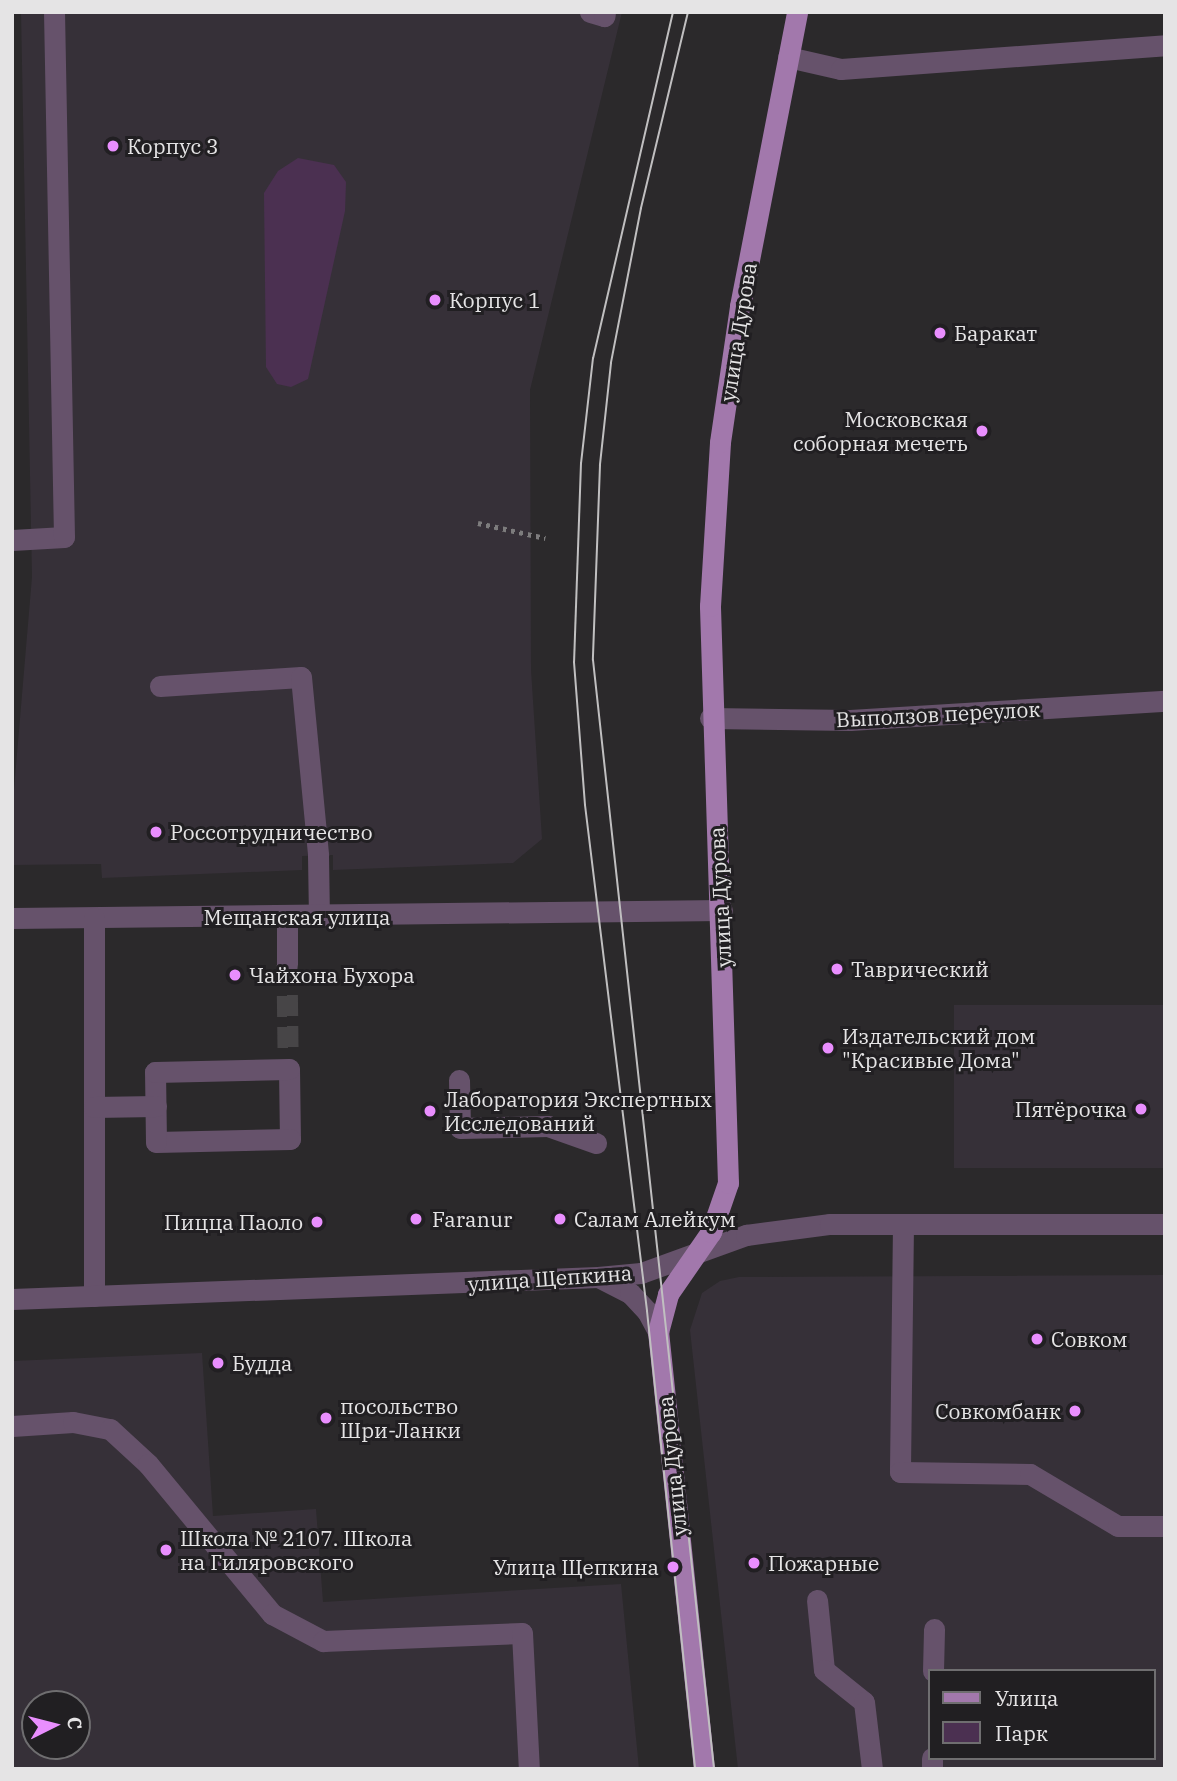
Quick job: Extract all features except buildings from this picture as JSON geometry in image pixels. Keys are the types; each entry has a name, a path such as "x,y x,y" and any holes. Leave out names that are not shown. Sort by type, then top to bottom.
{"main road":[{"name":"улица Дурова","path":"704,1769 658,1332 668,1294 690,1257 711,1232 728,1183 722,910 710,718 710,606 720,442 797,12"}],"street":[{"path":"12,540 64,537 54,12"},
{"path":"590,12 605,12"},
{"path":"788,57 841,69 1165,45"},
{"path":"160,687 300,677 318,855 319,917"},
{"name":"Выползов переулок","path":"710,718 850,720 1165,701"},
{"name":"Мещанская улица","path":"12,918 319,917 722,910"},
{"path":"287,917 287,964"},
{"path":"94,918 94,1296"},
{"path":"288,1061 290,1139 156,1142 156,1106 155,1072 288,1061"},
{"path":"459,1080 460,1128 548,1126 596,1143"},
{"path":"94,1107 156,1106"},
{"path":"903,1224 900,1472 1030,1474 1118,1526 1165,1527"},
{"name":"улица Щепкина","path":"12,1299 598,1277 632,1273 690,1257 746,1235 789,1228 903,1224 1165,1224"},
{"path":"598,1277 630,1293 658,1332"},
{"path":"12,1426 73,1422 110,1429 148,1465 272,1614 323,1641 522,1633 529,1769"},
{"path":"817,1600 824,1670 864,1702 872,1769"},
{"path":"933,1669 934,1629"}],"path":[{"path":"478,523 545,538"}],"shaded area":[{"path":"21,12 622,12 530,390 531,670 542,839 513,863 333,870 333,855 302,856 302,870 102,878 101,864 12,865 12,813 32,577"},
{"path":"954,1005 1165,1005 1165,1168 954,1168"},
{"path":"1165,1275 1165,1769 738,1769 690,1330 702,1293 720,1281 739,1277"},
{"name":"Школа № 2107. Школа на Гиляровского","path":"202,1353 213,1516 316,1509 323,1602 621,1584 639,1769 12,1769 12,1361"}],"green space":[{"path":"298,158 334,165 346,182 345,211 308,379 291,387 277,384 266,367 264,193 278,171"}],"tunnel":[{"path":"287,964 288,1052"}],"tram line":[{"path":"673,12 593,358 581,463 574,662 585,805 647,1311 695,1769"},
{"path":"688,12 641,208 611,363 600,465 593,660 714,1769"}],"place":[{"name":"Корпус 3","path":"113,146"},
{"name":"Корпус 1","path":"435,300"},
{"name":"Баракат","path":"940,333"},
{"name":"Московская соборная мечеть","path":"982,431"},
{"name":"Россотрудничество","path":"156,832"},
{"name":"Таврический","path":"837,969"},
{"name":"Чайхона Бухора","path":"235,975"},
{"name":"Издательский дом \"Красивые Дома\"","path":"828,1048"},
{"name":"Пятёрочка","path":"1141,1109"},
{"name":"Лаборатория Экспертных Исследований","path":"430,1111"},
{"name":"Faranur","path":"416,1219"},
{"name":"Салам Алейкум","path":"560,1219"},
{"name":"Пицца Паоло","path":"317,1222"},
{"name":"Совком","path":"1037,1339"},
{"name":"Будда","path":"218,1363"},
{"name":"Совкомбанк","path":"1075,1411"},
{"name":"посольство Шри-Ланки","path":"326,1418"},
{"name":"Школа № 2107. Школа на Гиляровского","path":"166,1550"},
{"name":"Пожарные","path":"754,1563"},
{"name":"Улица Щепкина","path":"673,1567"}]}
